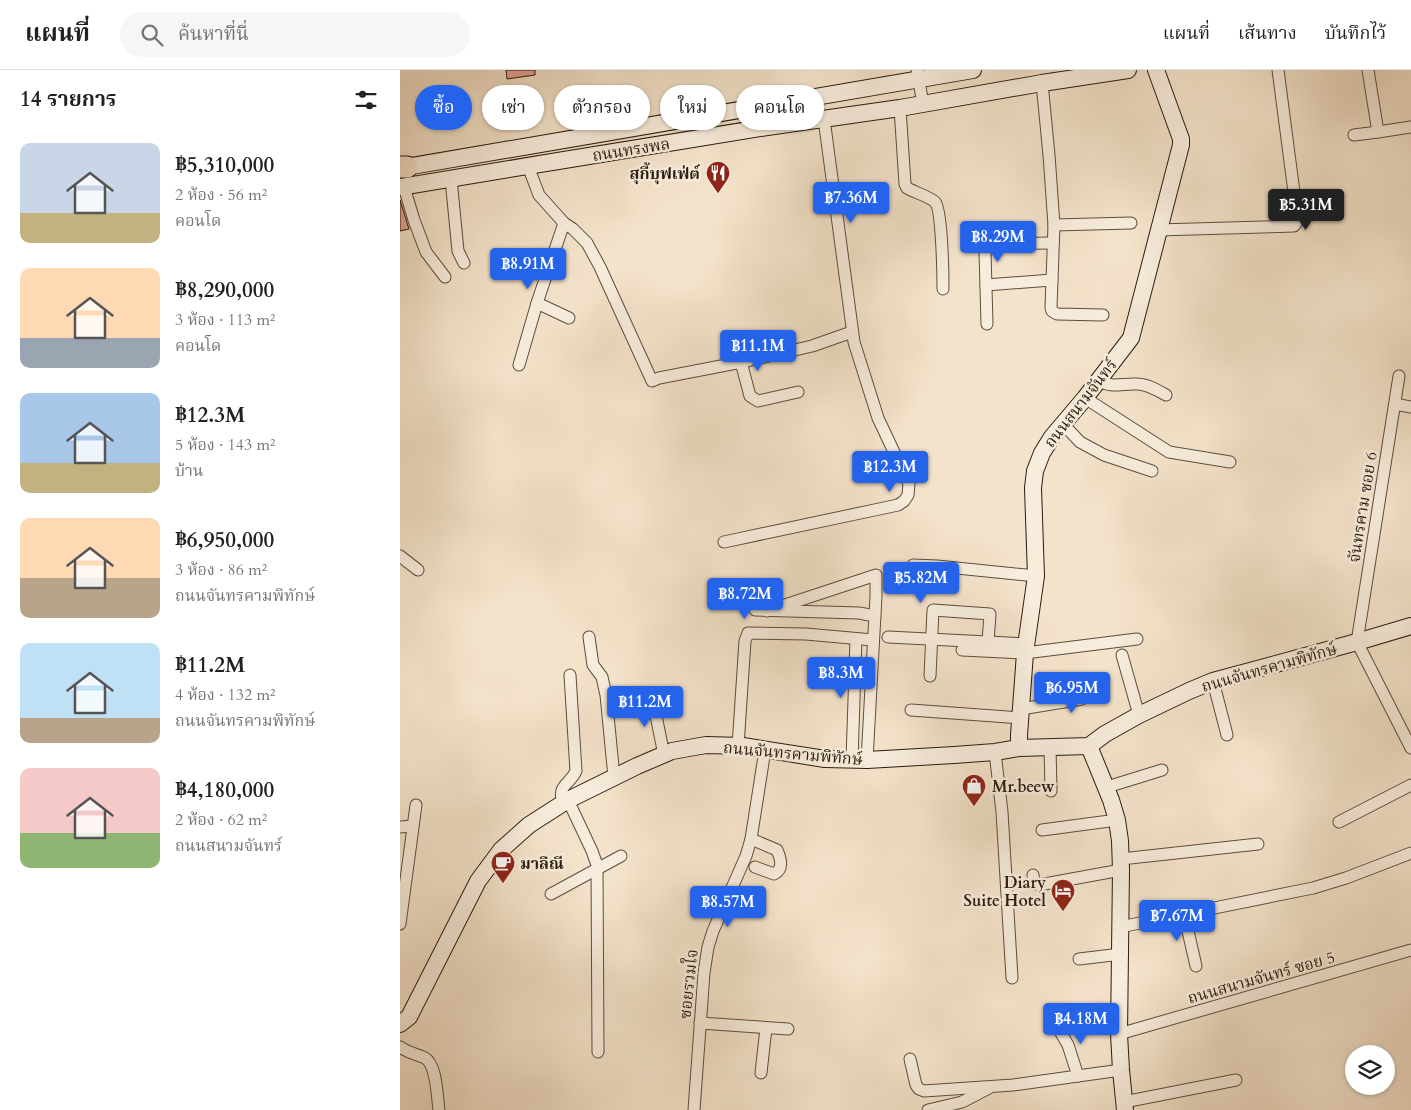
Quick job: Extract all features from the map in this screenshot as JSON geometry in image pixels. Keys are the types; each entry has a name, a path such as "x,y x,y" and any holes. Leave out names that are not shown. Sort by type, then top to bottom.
{"street":[{"name":"ถนนทรงพล","path":"402,175 925,74 973,70"},
{"name":"ถนนทรงพล","path":"824,119 1128,70"},
{"name":"ถนนสนามจันทร์","path":"1019,748 1026,648 1036,576 1033,488 1035,472 1042,453 1052,437 1131,338 1181,145 1181,139 1156,70"},
{"path":"1158,230 1294,226 1297,222 1297,215 1278,70"},
{"path":"1368,70 1378,132"},
{"path":"923,104 925,74"},
{"path":"1042,83 1054,224 1051,308 1057,314 1103,315"},
{"path":"900,108 904,184 907,188 934,202 937,206 940,224 943,289"},
{"path":"724,542 898,505 908,495 908,480 878,418 852,332 824,119"},
{"path":"1354,135 1411,127"},
{"name":"ถนนทรงพล","path":"402,175 452,179 755,130"},
{"path":"528,166 539,195 564,223 587,243 652,381 812,346 852,332"},
{"path":"402,175 414,220 426,252 445,277"},
{"path":"452,179 458,252 464,263"},
{"path":"519,365 564,223"},
{"path":"1054,224 1131,223"},
{"path":"987,324 985,248 989,244 1052,243"},
{"path":"986,285 1052,280"},
{"path":"538,303 569,318"},
{"path":"741,362 750,396 753,399 758,401 798,392"},
{"name":"จันทรคาม ซอย 6","path":"1356,642 1399,376"},
{"path":"1098,380 1111,385 1138,384 1166,395"},
{"path":"1084,398 1169,452 1230,462"},
{"path":"1395,404 1411,407"},
{"path":"1063,424 1080,442 1104,455 1152,471"},
{"path":"400,556 418,570"},
{"path":"913,565 1036,576"},
{"path":"767,611 876,575 873,640 859,760"},
{"path":"755,610 859,613 875,616"},
{"path":"930,676 933,610 990,614 988,642"},
{"name":"ถนนจันทรคามพิทักษ์","path":"400,1024 409,1018 478,881 501,850 529,824 565,802 672,751 706,745 738,746 825,758 859,760 994,752 1019,748 1089,746 1104,734 1139,714 1213,681 1411,626"},
{"path":"738,746 745,641 748,633 806,634 873,640"},
{"path":"589,637 594,665 602,677 606,695 614,778"},
{"path":"888,637 988,642 1026,648"},
{"path":"856,639 859,760"},
{"path":"962,650 1026,648 1137,639"},
{"path":"1356,642 1411,748"},
{"path":"1122,655 1139,714"},
{"path":"570,675 576,772 573,778 561,790 560,795 592,852 597,869 598,1052"},
{"path":"1213,681 1226,735"},
{"path":"911,710 1020,714 1082,699 1086,697 1087,682"},
{"path":"652,696 664,755"},
{"path":"1089,746 1117,820 1121,864 1120,1070 1125,1106 1236,1080"},
{"path":"1050,747 1051,791"},
{"name":"ซอยรวมใจ","path":"694,1110 704,973 708,947 713,931 746,856 765,750"},
{"path":"994,752 1002,812 1012,978"},
{"path":"1106,787 1162,770"},
{"path":"1339,822 1411,785"},
{"path":"400,924 416,805"},
{"path":"1042,830 1117,820"},
{"path":"400,827 412,826"},
{"path":"750,839 777,850 780,857 781,865 778,872 774,874 755,867"},
{"path":"1033,875 1034,881 1039,885 1121,864 1258,844"},
{"path":"1120,927 1313,888 1346,878 1411,853"},
{"path":"552,894 621,856"},
{"path":"1174,917 1176,924 1186,928 1188,931 1196,966"},
{"name":"ถนนสนามจันทร์ ซอย 5","path":"1119,1034 1411,950"},
{"path":"1079,959 1120,954"},
{"path":"700,1023 788,1029"},
{"path":"1057,1026 1068,1045 1078,1076"},
{"path":"761,1073 766,1028"},
{"path":"400,1047 430,1062 434,1069 439,1110"},
{"path":"910,1059 916,1085 918,1089 924,1091 992,1086 1120,1070"},
{"path":"928,1110 962,1102 992,1086"}],"building":[{"path":"506,70 535,70 535,75 507,79"},
{"path":"400,200 409,229 400,231"}],"place":[{"name":"สุกี้บุฟเฟ่ต์","path":"718,194"},
{"name":"Mr.beew","path":"974,807"},
{"name":"มาลิณี","path":"503,884"},
{"name":"Diary Suite Hotel","path":"1063,912"}]}
